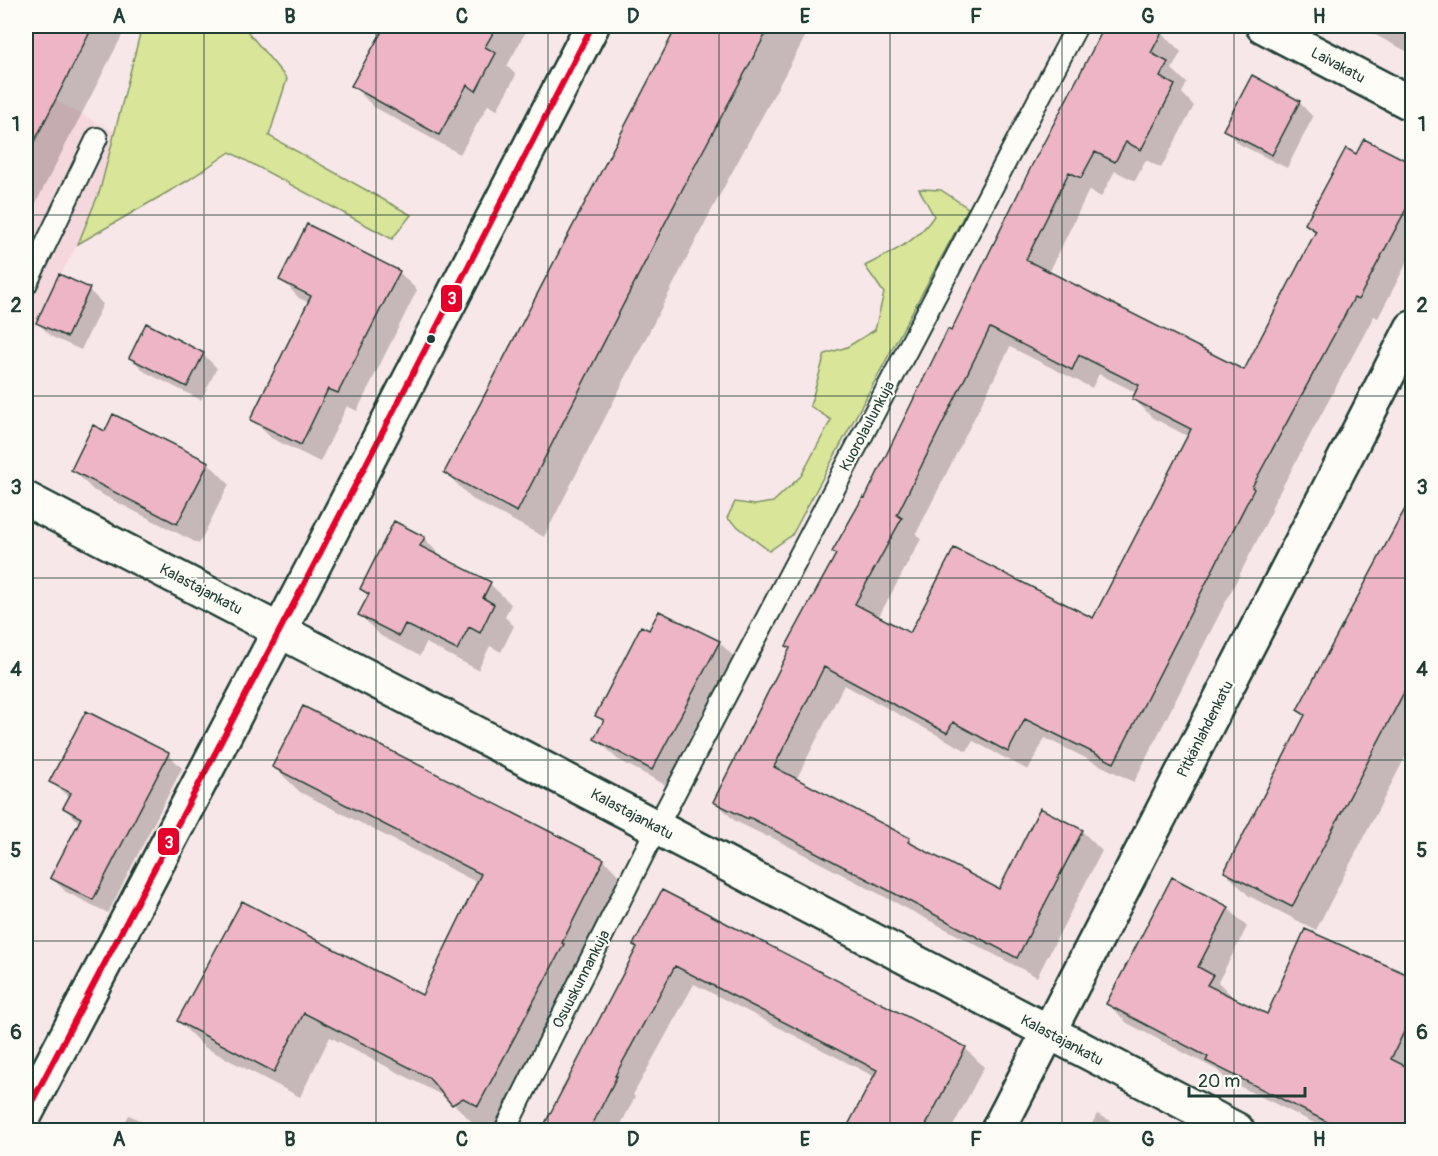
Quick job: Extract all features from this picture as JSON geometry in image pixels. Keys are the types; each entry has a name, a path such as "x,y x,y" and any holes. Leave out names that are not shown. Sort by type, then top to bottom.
{"street":[{"path":"26,1113 280,631 592,26"},
{"name":"Laivakatu","path":"1263,26 1413,104"},
{"name":"Pitkänlahdenkatu","path":"998,1131 1413,327"},
{"name":"Kalastajankatu","path":"26,499 1238,1131"}],"lane":[{"name":"Kuorolaulunkuja","path":"657,827 1077,26"},
{"path":"26,285 97,138"},
{"name":"Osuuskunnankuja","path":"506,1131 657,827"}],"shaded area":[{"path":"26,85 131,140 26,343"}],"green space":[{"path":"142,26 243,26 287,79 269,136 411,215 392,239 230,152 187,181 78,244 100,190"},
{"path":"919,189 941,190 968,208 792,535 769,551 727,518 735,502 755,505 773,502 801,476 831,420 810,406 825,354 847,347 875,330 884,293 865,266 912,240 934,216"}],"building":[{"path":"26,26 93,26 26,158"},
{"path":"385,26 497,26 485,47 496,53 476,91 467,85 439,135 351,86"},
{"path":"677,26 770,26 683,188 517,512 444,473"},
{"path":"1105,26 1165,26 1151,53 1168,62 1160,77 1175,85 1141,150 1126,142 1115,162 1095,152 1081,178 1069,172 1026,260 1244,370 1316,231 1305,224 1346,148 1356,154 1364,139 1413,164 1413,196 1358,300 1354,298 1252,487 1254,489 1114,763 1025,719 1008,752 953,722 947,733 824,667 774,767 910,838 908,842 999,889 1040,808 1083,830 1017,958 749,817 748,819 713,802 790,648 786,646 836,554 832,552 863,497 865,498 948,329 951,331 1032,165","holes":["990,328 1072,370 1079,355 1139,385 1132,399 1191,429 1093,618 954,548 910,633 855,604 902,518 897,515"]},
{"path":"1252,75 1300,101 1272,155 1223,130"},
{"path":"307,224 400,271 338,393 328,389 301,445 250,420 311,296 279,280"},
{"path":"59,274 90,288 67,337 36,323"},
{"path":"146,323 204,353 187,387 129,358"},
{"path":"113,414 209,462 177,524 71,470 93,425 105,431"},
{"path":"1413,494 1413,675 1292,907 1224,872 1305,715 1297,710"},
{"path":"394,521 425,537 420,546 491,582 483,598 494,604 480,633 469,627 457,650 405,624 399,636 358,615 369,594 360,589"},
{"path":"659,611 720,641 652,770 594,739 604,720 595,716 641,626 649,630"},
{"path":"303,706 604,859 562,943 564,944 478,1106 463,1098 452,1105 428,1077 304,1013 274,1072 177,1021 242,901 422,995 481,874 272,767"},
{"path":"86,711 169,753 93,900 50,878 81,818 63,808 71,793 49,782"},
{"path":"1172,877 1229,907 1198,967 1213,975 1207,985 1267,1014 1305,929 1413,977 1413,1013 1391,1059 1413,1070 1413,1131 1345,1131 1206,1061 1208,1057 1106,1004"},
{"path":"662,890 966,1047 923,1131 845,1131 877,1070 675,966 615,1076 617,1076 589,1131 541,1131 637,947 633,945"}],"transit line":[{"name":"3","path":"26,1113 314,565 592,26"}]}
